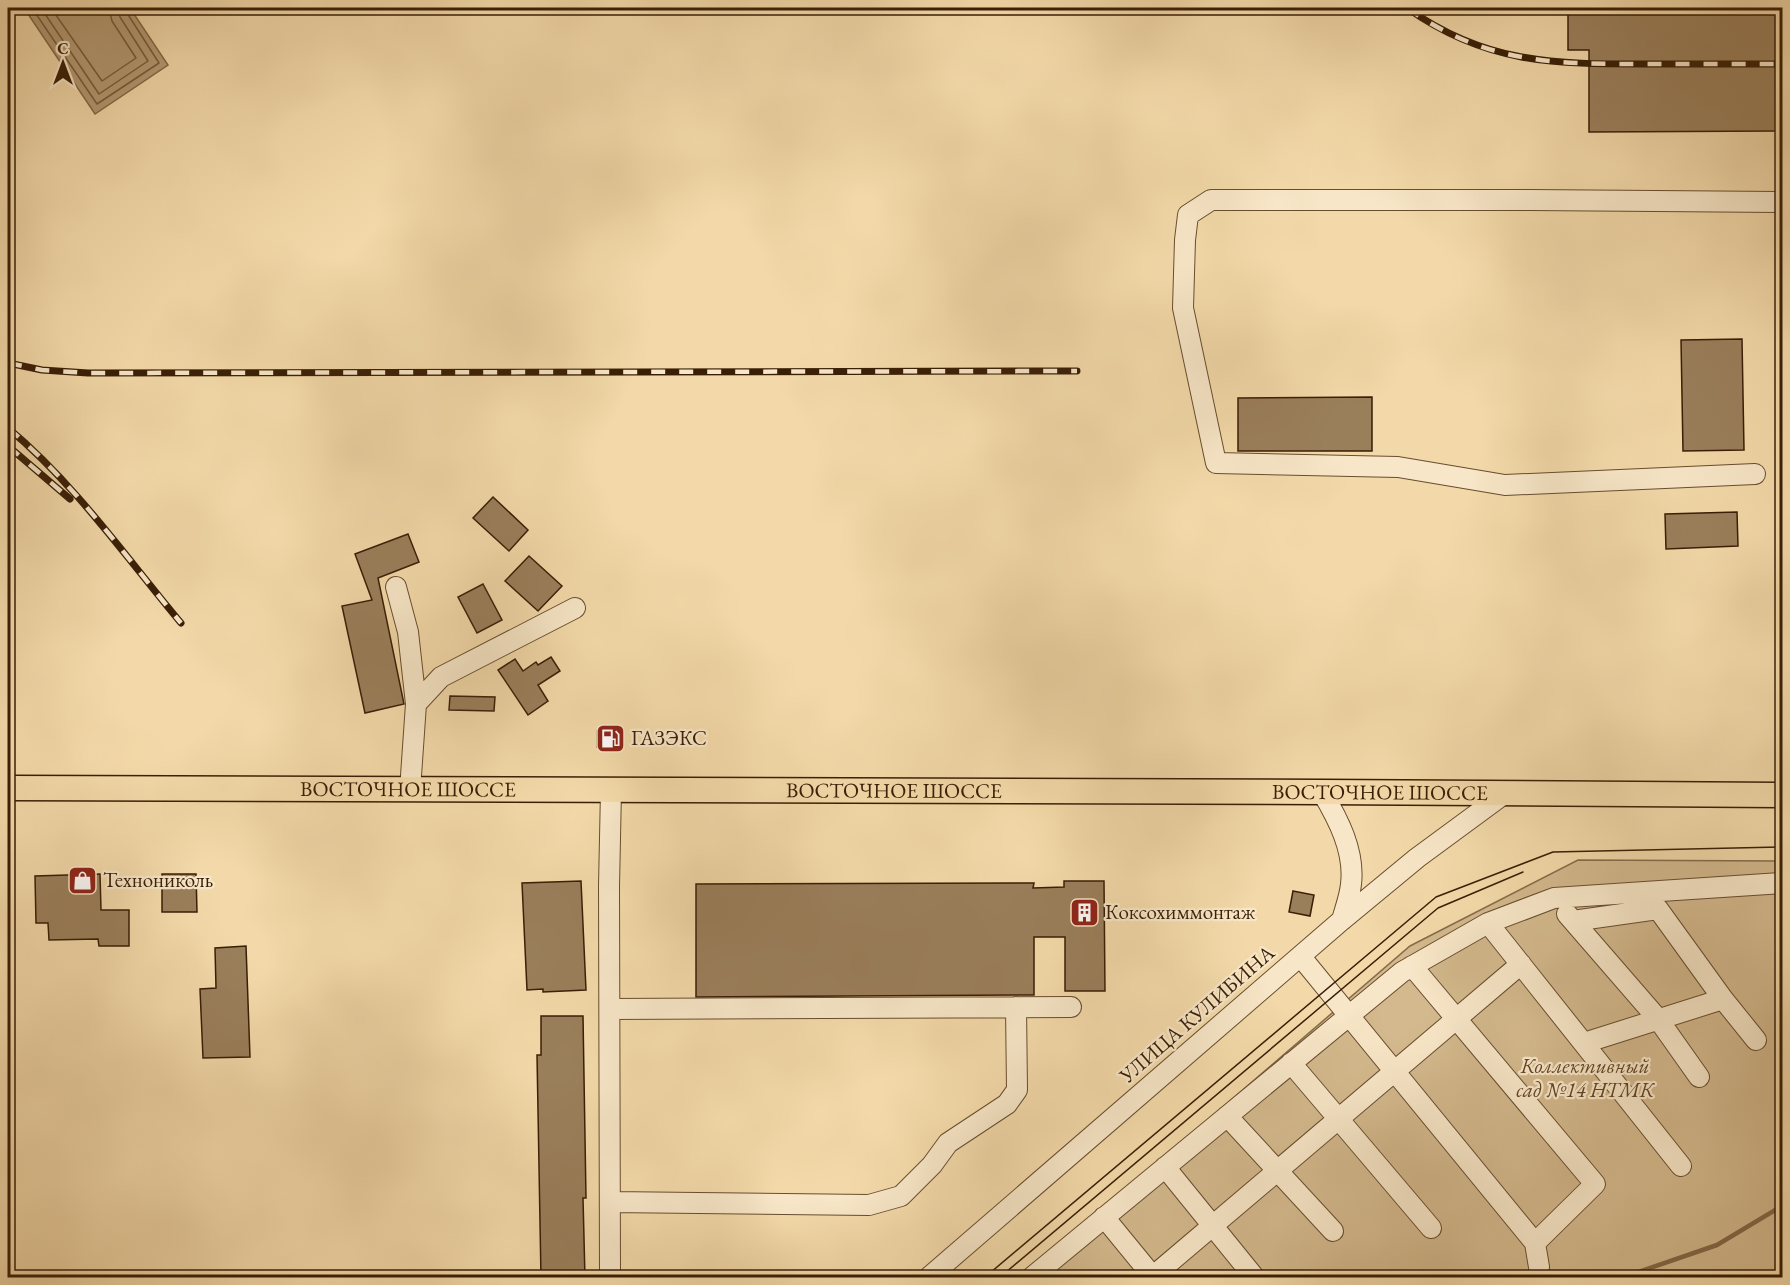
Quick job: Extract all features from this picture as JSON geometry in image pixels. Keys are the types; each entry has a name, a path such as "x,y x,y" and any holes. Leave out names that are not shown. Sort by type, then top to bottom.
{"main road":[{"name":"ВОСТОЧНОЕ ШОССЕ","path":"8,788 1782,795"}],"street":[{"path":"1755,474 1505,485 1398,467 1216,463 1183,308 1185,240 1188,215 1211,201 1782,202"},
{"path":"396,587 408,632 416,704 410,790"},
{"path":"416,704 441,676 574,608"},
{"path":"610,1278 611,790"},
{"path":"1322,792 1338,819 1349,851 1352,883 1342,920"},
{"name":"УЛИЦА КУЛИБИНА","path":"927,1278 1342,920 1417,858 1504,794"},
{"path":"1031,1278 1051,1271 1104,1217 1412,966 1488,923 1554,898 1782,883"},
{"path":"1554,898 1658,1019 1699,1077"},
{"path":"1573,921 1658,909 1723,999 1756,1040"},
{"path":"1488,923 1681,1166"},
{"path":"1301,957 1535,1244 1539,1267"},
{"path":"1104,1217 1153,1277 1521,964"},
{"path":"1412,966 1595,1184 1535,1244"},
{"path":"1584,1043 1723,999"},
{"path":"610,1202 869,1205 901,1196 932,1165 948,1143 1007,1104 1017,1090 1016,1007"},
{"path":"610,1009 1071,1007"},
{"path":"1291,1064 1431,1228"},
{"path":"1227,1116 1333,1231"},
{"path":"1165,1167 1255,1278"}],"green space":[{"name":"Коллективный сад №14 НТМК","path":"1578,860 1782,861 1782,1277 1024,1278 1410,946"}],"water":[{"path":"24,8 130,8 168,65 95,114"}],"building":[{"path":"1568,8 1782,8 1782,131 1589,132 1589,50 1568,50"},
{"path":"1742,339 1744,450 1683,451 1681,340"},
{"path":"1372,397 1372,451 1238,451 1238,398"},
{"path":"493,497 528,530 509,551 473,518"},
{"path":"1737,512 1738,546 1666,549 1665,514"},
{"path":"408,534 419,562 378,578 404,704 365,713 342,606 372,600 355,554"},
{"path":"529,556 562,586 538,611 505,581"},
{"path":"483,584 502,620 477,633 458,597"},
{"path":"551,657 560,671 538,685 548,701 528,715 498,670 515,659 523,671 536,662 538,665"},
{"path":"450,696 495,697 494,711 449,710"},
{"path":"597,731 621,731 621,747 597,747"},
{"path":"100,874 101,910 129,910 129,946 99,946 98,939 49,940 48,923 36,923 35,876"},
{"path":"162,874 196,874 197,912 162,912"},
{"path":"581,881 586,990 543,992 543,989 527,990 522,883"},
{"path":"1064,881 1104,881 1105,991 1065,991 1065,937 1034,937 1034,995 696,997 696,884 1034,883 1033,888 1064,887"},
{"path":"1293,891 1314,895 1310,916 1289,912"},
{"path":"246,946 250,1057 203,1058 200,989 216,988 215,948"},
{"path":"541,1016 583,1016 585,1278 541,1278 537,1055 541,1055"}],"waterway":[{"path":"1621,1278 1717,1245 1782,1206"}],"tram line":[{"path":"984,1278 1436,897 1553,852 1782,847"},
{"path":"999,1278 1438,908 1523,872"}],"railway":[{"path":"1407,8 1465,40 1522,57 1613,64 1782,64"},
{"path":"8,363 42,370 88,373 1077,371"},
{"path":"8,428 55,473 99,521 181,623"},
{"path":"8,446 70,499"}],"place":[{"name":"ГАЗЭКС","path":"610,738"},
{"name":"Технониколь","path":"82,880"},
{"name":"Коксохиммонтаж","path":"1084,912"}]}
